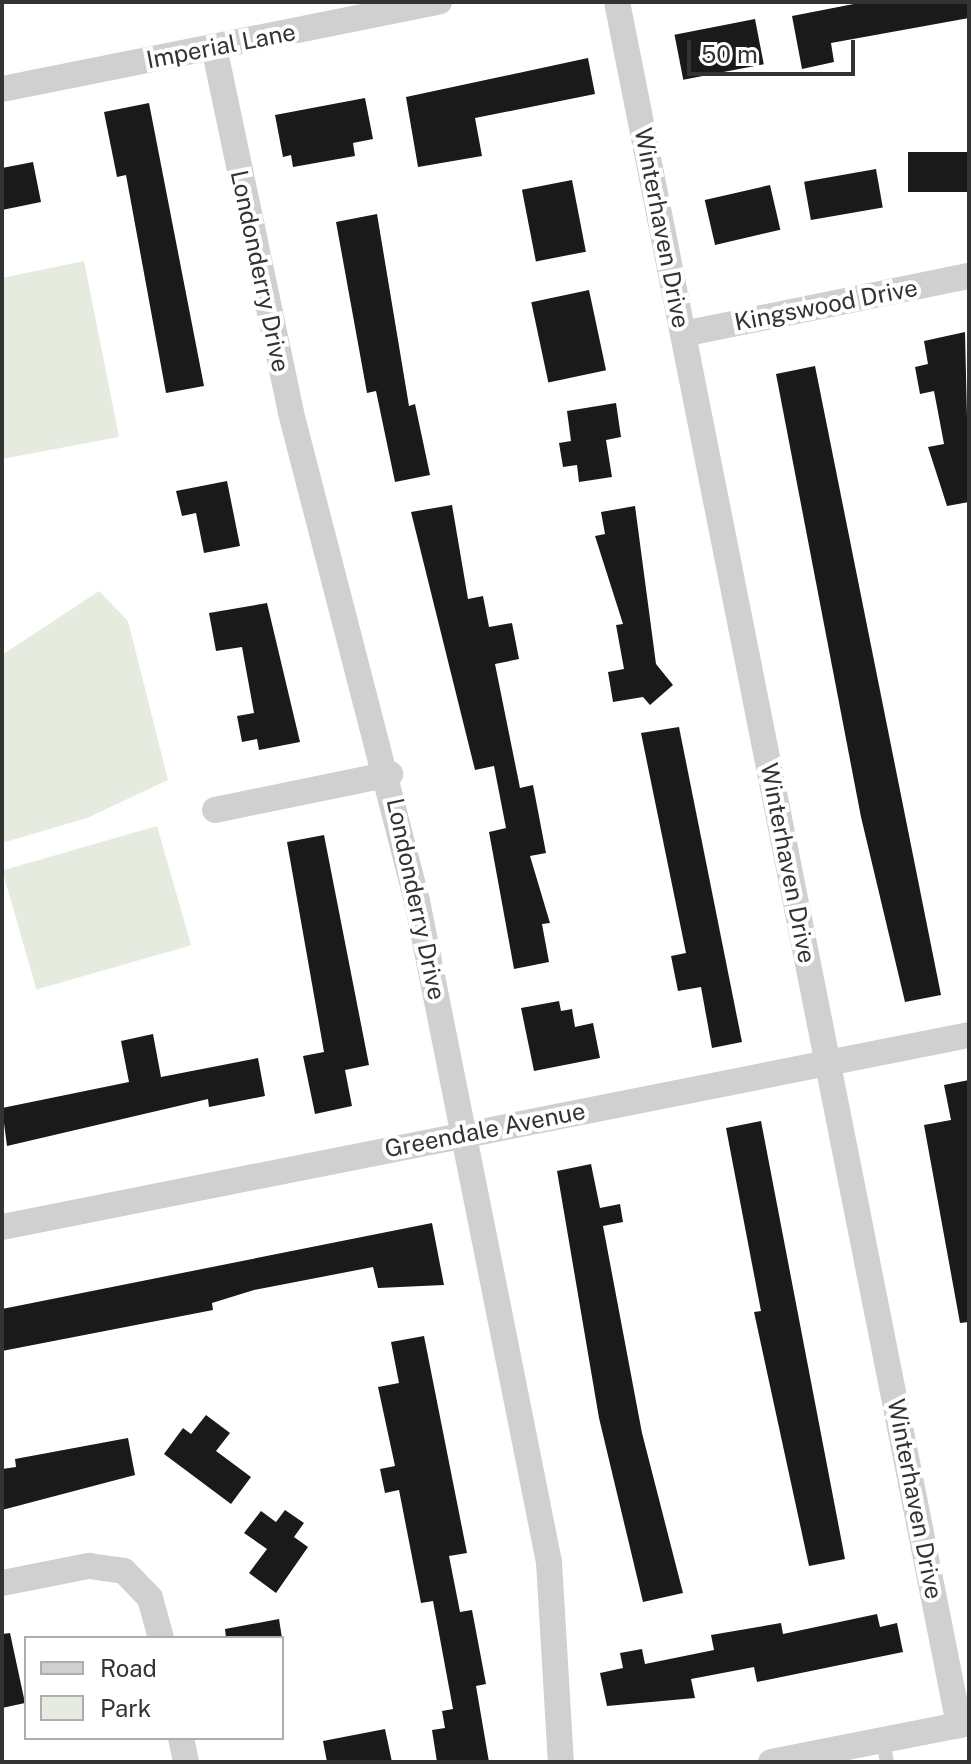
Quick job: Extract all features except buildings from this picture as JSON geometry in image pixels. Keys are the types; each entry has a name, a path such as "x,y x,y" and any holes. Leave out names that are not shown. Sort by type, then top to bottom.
{"street":[{"name":"Imperial Lane","path":"2,89 409,5 439,2"},
{"name":"Winterhaven Drive","path":"617,2 828,1062 964,1724"},
{"name":"Londonderry Drive","path":"214,47 291,413 390,774 464,1135 549,1562 561,1762"},
{"name":"Kingswood Drive","path":"683,334 969,276"},
{"path":"215,810 390,774"},
{"name":"Greendale Avenue","path":"2,1227 969,1035"},
{"path":"2,1583 89,1566 124,1571 150,1598 160,1636"},
{"path":"771,1762 885,1751 964,1724"},
{"path":"181,1740 186,1762"}],"green space":[{"path":"84,261 119,437 2,459 2,278"},
{"path":"99,591 128,621 168,780 87,818 2,843 2,655"},
{"path":"157,826 191,945 36,990 2,870"}]}
